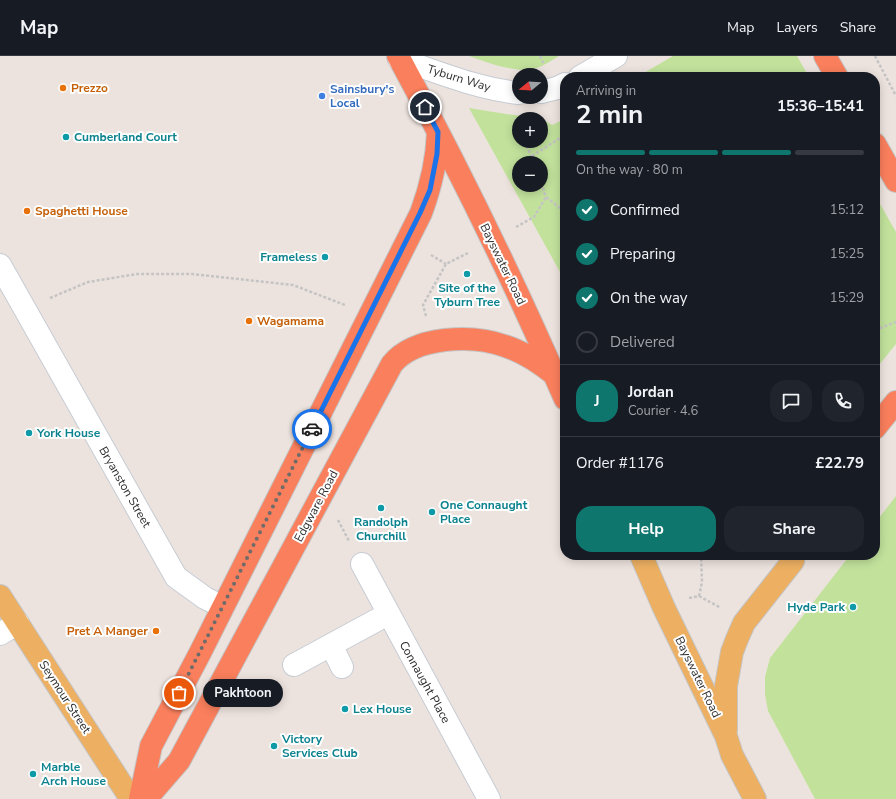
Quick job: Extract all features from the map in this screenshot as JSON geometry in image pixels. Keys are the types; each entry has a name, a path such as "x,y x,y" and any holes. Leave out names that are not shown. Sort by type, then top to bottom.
{"highway":[{"path":"825,56 834,72"},
{"name":"Bayswater Road","path":"398,57 438,132 492,240 560,387"},
{"path":"140,799 152,746 420,213 430,190 437,154 438,132"},
{"path":"880,153 896,181"},
{"name":"Edgware Road","path":"146,799 179,761 392,364 401,355 414,348 433,341 473,340 489,342 521,352 539,362 555,375"},
{"path":"880,422 896,402"}],"main road":[{"name":"Bayswater Road","path":"643,560 664,608 726,736 732,755 755,799"},
{"path":"726,736 726,686 732,652 744,623 793,560"},
{"name":"Seymour Street","path":"0,596 9,629 130,799"}],"street":[{"path":"589,72 616,56"},
{"name":"Tyburn Way","path":"398,57 465,82 512,92"},
{"path":"548,90 560,86"},
{"name":"Bryanston Street","path":"0,265 176,577 205,598 223,607"},
{"name":"Connaught Place","path":"362,564 489,799"},
{"path":"294,665 388,614"},
{"path":"331,645 342,667"}],"path":[{"path":"540,56 544,64"},
{"path":"875,56 896,96"},
{"path":"528,148 532,156 560,138"},
{"path":"544,192 546,197 560,208"},
{"path":"518,226 534,217 546,197"},
{"path":"427,319 423,305 446,264 469,252"},
{"path":"428,253 446,264"},
{"path":"24,309 88,282 137,274 192,274 293,285 370,314"},
{"path":"880,328 896,322"},
{"path":"323,492 362,564"},
{"path":"699,596 702,582 701,560"},
{"path":"683,600 699,596 724,610"}],"green space":[{"path":"469,56 559,56 537,68 512,69"},
{"path":"673,56 797,56 806,72 646,72"},
{"path":"469,108 512,115 512,148 548,148 548,122 552,125 560,121 560,272 516,192 548,192 548,156 512,156 512,185"},
{"path":"880,204 896,232 896,344 880,364"},
{"name":"Hyde Park","path":"896,496 896,799 815,799 768,711 765,694 765,677 770,658 846,560 880,560 880,517"}],"way so far":[{"path":"179,693 312,429"}],"place":[{"name":"Prezzo","path":"63,88"},
{"name":"Sainsbury's Local","path":"322,96"},
{"name":"Cumberland Court","path":"66,137"},
{"name":"Spaghetti House","path":"27,211"},
{"name":"Frameless","path":"325,257"},
{"name":"Site of the Tyburn Tree","path":"467,274"},
{"name":"Wagamama","path":"249,321"},
{"name":"York House","path":"29,433"},
{"name":"Randolph Churchill","path":"381,508"},
{"name":"One Connaught Place","path":"432,512"},
{"name":"Hyde Park","path":"853,607"},
{"name":"Pret A Manger","path":"156,631"},
{"name":"Pakhtoon","path":"179,693"},
{"name":"Lex House","path":"345,709"},
{"name":"Victory Services Club","path":"274,746"},
{"name":"Marble Arch House","path":"33,774"}],"route":[{"path":"312,429 420,213 430,190 437,154 438,132 425,107"}]}
